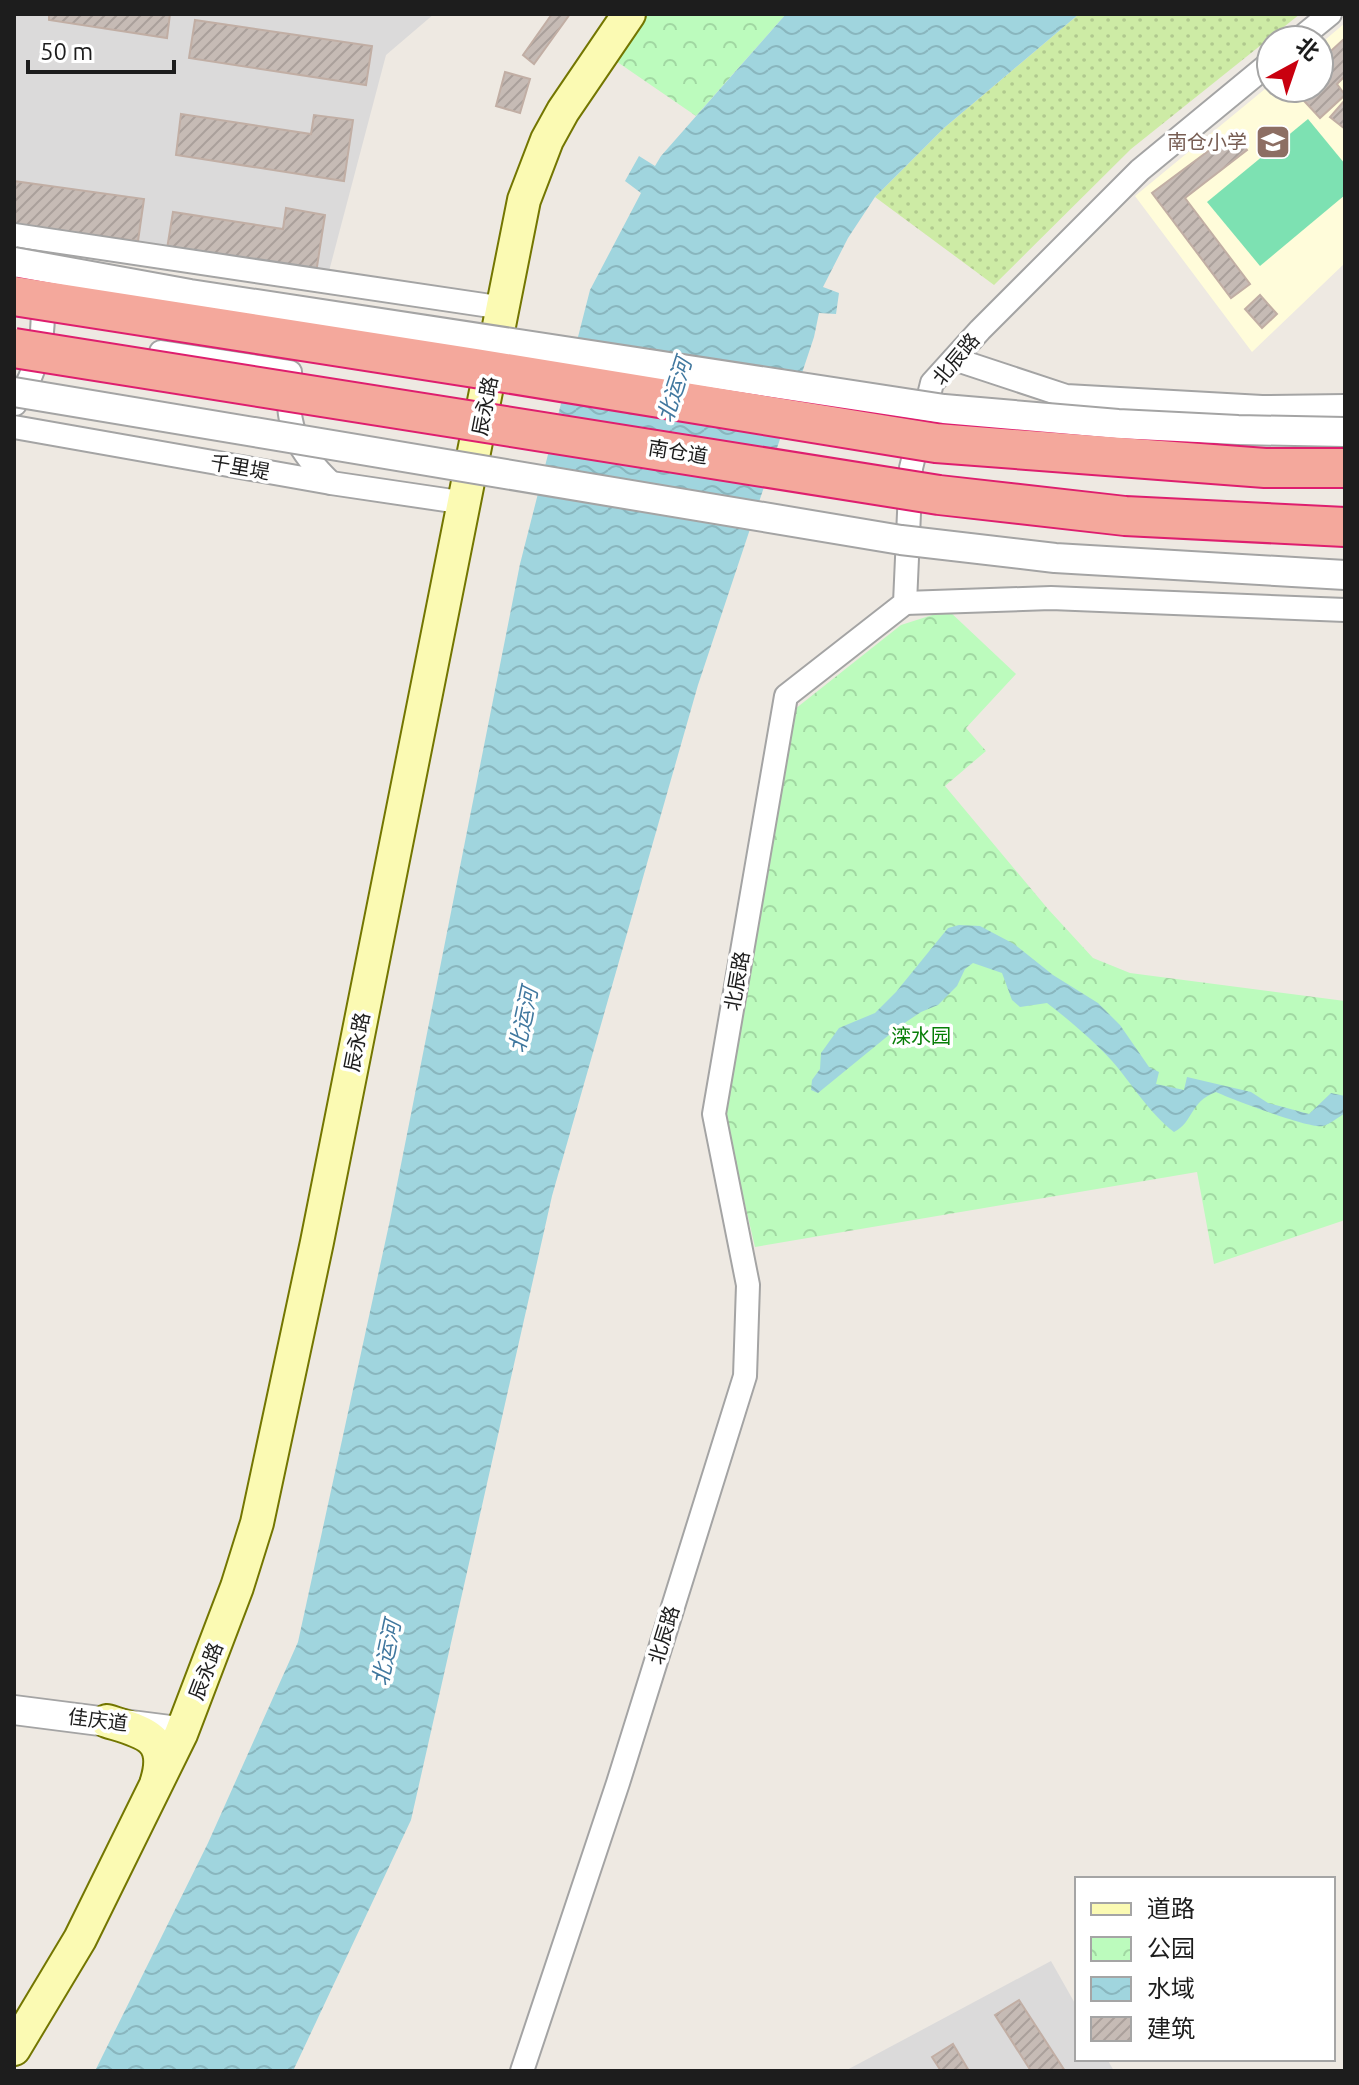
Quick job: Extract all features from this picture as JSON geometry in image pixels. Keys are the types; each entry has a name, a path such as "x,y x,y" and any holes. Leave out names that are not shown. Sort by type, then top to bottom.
{"highway":[{"path":"14,296 936,443 1265,468 1345,468"},
{"name":"南仓道","path":"28,341 939,495 1125,516 1345,527"}],"main road":[{"name":"辰永路","path":"14,2049 80,1939 151,1785 225,1588 249,1510 309,1243 359,985 463,503 496,302 520,198 536,149 560,105 623,14"},
{"name":"辰永路","path":"496,302 536,163 563,111 629,14"},
{"path":"109,1728 135,1730 168,1740"},
{"name":"辰永路","path":"14,2031 73,1930 151,1785"}],"street":[{"name":"北辰路","path":"522,2071 618,1783 745,1376 748,1285 714,1114 786,696 905,603 911,468 932,383 980,330 1140,170 1255,75"},
{"path":"14,244 496,302"},
{"path":"14,244 38,280 41,296 28,341 32,374 14,405"},
{"path":"14,244 190,294 944,409 1148,425 1345,432"},
{"path":"331,483 312,465 296,442 289,420 290,372 301,336 325,303 366,287"},
{"path":"14,329 28,341 290,372"},
{"path":"954,359 1066,396 1262,407 1345,406"},
{"path":"14,392 901,540 1055,558 1345,575"},
{"name":"千里堤","path":"14,427 463,503"},
{"path":"905,603 1051,598 1345,610"},
{"name":"佳庆道","path":"14,1710 109,1728"},
{"name":"佳庆道","path":"14,1723 109,1728"},
{"path":"109,1728 146,1755 151,1785"}],"shaded area":[{"path":"14,14 434,14 386,55 328,275 167,249 138,241 14,224"},
{"name":"南仓小学","path":"1345,23 1345,263 1252,352 1135,196 1255,97 1255,104 1335,104 1335,31"},
{"path":"1051,1961 1075,2003 1075,2061 1108,2061 1114,2071 845,2071"}],"green space":[{"path":"640,14 786,14 696,116 610,57"},
{"path":"1079,14 1300,14 1287,24 1255,24 1255,50 1131,149 994,285 875,197 944,128"},
{"path":"1308,119 1345,164 1345,195 1260,266 1207,202"},
{"name":"滦水园","path":"948,610 1016,674 966,728 986,751 945,786 1093,958 1130,973 1345,1001 1345,1220 1214,1264 1197,1172 755,1247 725,1120 795,709 901,625"}],"water":[{"name":"北运河","path":"786,14 1079,14 944,128 875,197 848,238 823,287 839,293 836,314 819,313 814,337 698,685 552,1196 411,1820 293,2071 95,2071 208,1843 298,1642 390,1220 520,564 590,290 641,193 625,181 639,156 655,166"},
{"path":"980,926 1014,944 1053,975 1098,1003 1120,1025 1149,1067 1159,1072 1156,1084 1184,1090 1187,1077 1251,1092 1268,1103 1309,1114 1331,1093 1345,1096 1345,1113 1326,1125 1315,1126 1216,1092 1201,1101 1174,1132 1148,1107 1112,1061 1072,1023 1047,1003 1020,1007 1012,1000 1002,973 973,963 965,969 957,986 938,1005 900,1026 818,1093 811,1090 812,1080 820,1069 821,1053 839,1028 875,1013 948,928"}],"building":[{"path":"49,14 170,14 167,38 49,20"},
{"path":"552,14 570,14 534,64 523,55"},
{"path":"195,20 372,46 366,85 189,58"},
{"path":"1345,38 1345,76 1337,84 1345,95 1320,118 1307,104 1335,104 1335,47"},
{"path":"505,72 530,79 520,113 496,106"},
{"path":"1345,100 1345,129 1330,117"},
{"path":"181,114 311,134 314,115 353,120 344,181 176,155"},
{"path":"1234,132 1247,150 1185,198 1250,284 1231,298 1152,193"},
{"path":"14,181 144,199 138,241 14,224"},
{"path":"286,208 325,215 316,273 167,249 173,212 283,229"},
{"path":"1260,295 1277,314 1262,328 1245,309"},
{"path":"1019,2000 1065,2071 1031,2071 995,2015"},
{"path":"953,2044 969,2071 941,2071 932,2057"}],"place":[{"name":"南仓小学","path":"1273,142"}]}
